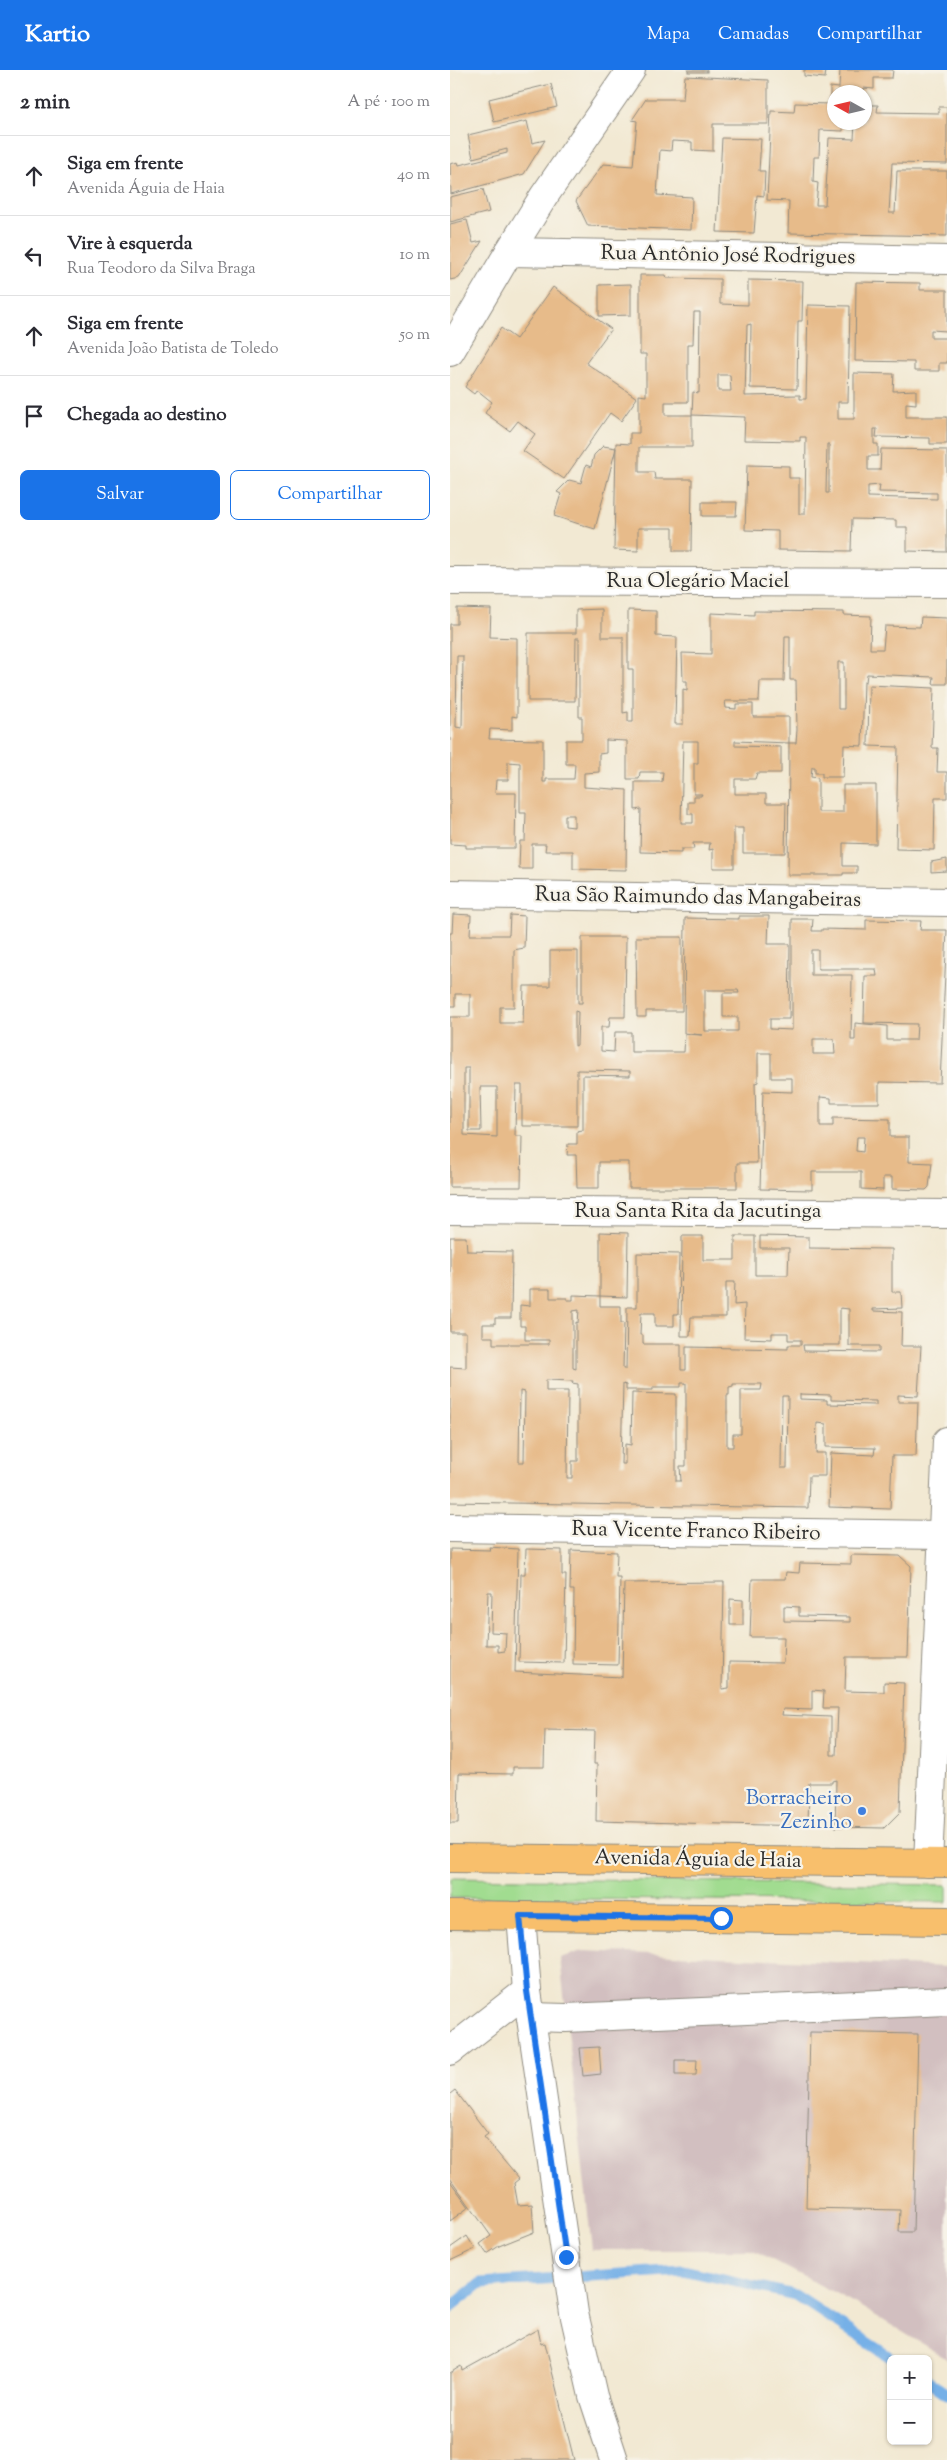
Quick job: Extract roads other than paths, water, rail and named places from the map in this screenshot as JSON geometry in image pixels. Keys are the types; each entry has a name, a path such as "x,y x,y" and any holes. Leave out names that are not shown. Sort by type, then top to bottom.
{"main road":[{"name":"Avenida Águia de Haia","path":"450,1858 937,1863"},
{"path":"450,1915 947,1921"}],"street":[{"path":"450,352 509,252 631,70"},
{"name":"Rua Antônio José Rodrigues","path":"509,252 947,260"},
{"name":"Rua Olegário Maciel","path":"450,581 947,583"},
{"name":"Rua São Raimundo das Mangabeiras","path":"450,894 947,902"},
{"name":"Rua Santa Rita da Jacutinga","path":"450,1210 947,1214"},
{"path":"937,1863 942,1536 947,1441"},
{"name":"Rua Vicente Franco Ribeiro","path":"450,1528 942,1536"},
{"path":"520,1916 529,2004 574,2313 593,2396 614,2460"},
{"path":"529,2004 566,2018 947,2001"},
{"path":"450,2051 529,2004"}],"waterway":[{"path":"450,2308 481,2283 683,2270 795,2295 887,2355"},
{"path":"932,2384 947,2394"}],"place":[{"name":"Borracheiro Zezinho","path":"862,1811"}]}
